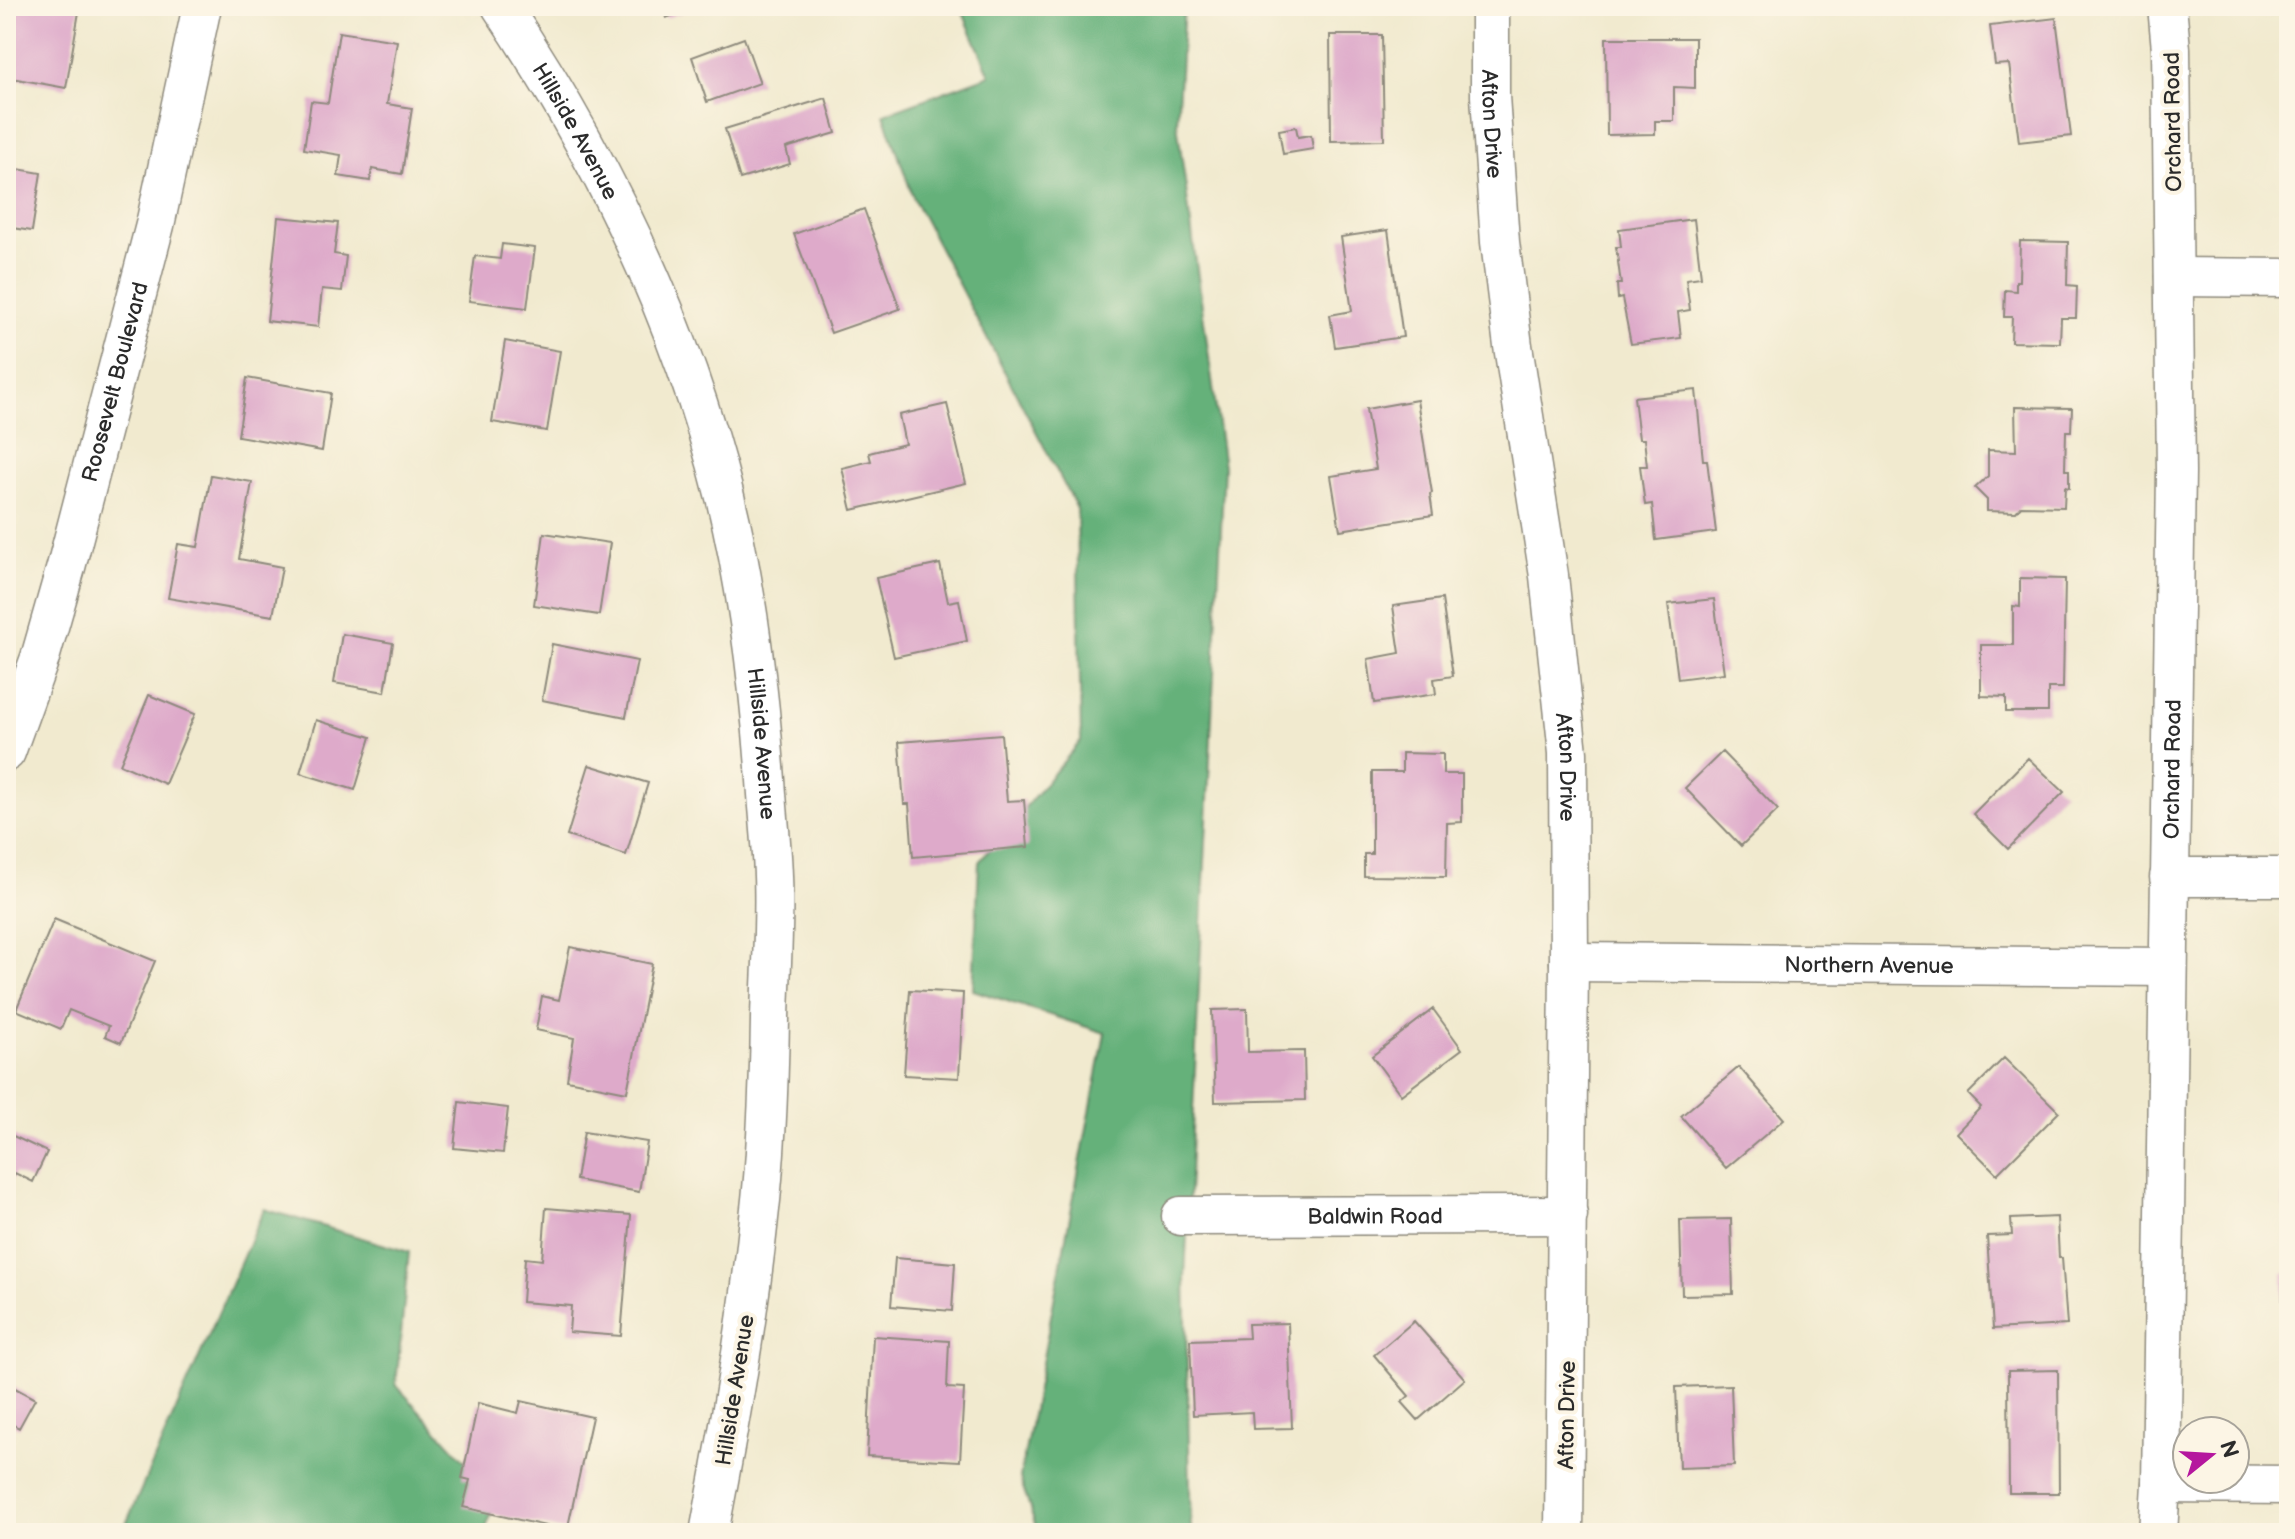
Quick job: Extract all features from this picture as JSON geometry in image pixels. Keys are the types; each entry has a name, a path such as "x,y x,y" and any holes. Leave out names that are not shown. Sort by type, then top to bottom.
{"street":[{"name":"Roosevelt Boulevard","path":"6,752 40,658 66,567 155,225 202,6"},
{"name":"Hillside Avenue","path":"501,6 542,69 606,181 669,323 724,495 746,596 760,698 773,878 768,1103 760,1217 733,1409 709,1533"},
{"name":"Afton Drive","path":"1490,6 1490,96 1500,242 1549,576 1568,753 1564,1533"},
{"name":"Orchard Road","path":"2158,1533 2176,472 2171,49 2167,6"},
{"path":"2174,277 2289,278"},
{"path":"2169,877 2289,877"},
{"name":"Northern Avenue","path":"1569,962 2168,967"},
{"name":"Baldwin Road","path":"1181,1216 1568,1215"},
{"path":"2161,1484 2289,1485"}],"green space":[{"path":"960,6 1184,6 1177,123 1224,467 1185,1277 1191,1533 1038,1533 1020,1478 1105,1033 973,990 979,862 1081,741 1077,509 914,200 884,114 990,75"},
{"path":"264,1209 409,1252 396,1385 498,1497 484,1533 122,1533"}],"building":[{"path":"6,6 80,6 66,88 6,77"},
{"path":"662,6 699,6 666,18"},
{"path":"2056,18 2071,136 2019,142 2009,64 1995,65 1990,26"},
{"path":"339,32 397,41 387,104 412,108 402,174 372,169 370,181 338,176 341,155 304,149 311,101 328,103"},
{"path":"1330,35 1382,35 1384,140 1331,141"},
{"path":"744,38 760,83 707,102 692,57"},
{"path":"1606,38 1695,38 1695,88 1674,87 1674,121 1655,121 1655,134 1607,135"},
{"path":"826,98 836,133 786,148 790,164 740,179 725,129"},
{"path":"1296,127 1298,137 1311,135 1313,149 1283,154 1279,130"},
{"path":"6,167 41,173 32,231 6,227"},
{"path":"864,209 900,309 831,333 794,234"},
{"path":"278,217 338,223 334,254 346,256 342,291 322,289 318,327 267,321"},
{"path":"1694,219 1701,277 1686,279 1690,310 1678,312 1681,338 1631,344 1622,298 1618,299 1617,284 1621,284 1616,247 1621,247 1619,229"},
{"path":"1388,230 1403,337 1335,347 1330,315 1352,311 1341,237"},
{"path":"2020,241 2068,242 2067,285 2077,286 2076,318 2061,318 2060,343 2011,342 2012,317 2004,317 2005,290 2016,291"},
{"path":"502,244 535,248 527,308 469,301 475,256 500,259"},
{"path":"505,341 560,351 547,431 492,422"},
{"path":"247,378 331,393 322,451 238,436"},
{"path":"1696,390 1703,460 1707,460 1716,532 1656,540 1652,504 1645,505 1640,466 1647,466 1644,439 1639,439 1634,397"},
{"path":"1417,400 1433,515 1340,530 1331,476 1376,469 1366,409"},
{"path":"947,404 966,483 852,510 842,468 871,461 869,453 905,444 899,415"},
{"path":"2015,407 2072,408 2071,431 2066,431 2065,470 2069,470 2069,488 2065,487 2064,507 2021,506 2016,512 1987,511 1987,500 1975,488 1988,476 1988,450 2016,451"},
{"path":"211,475 252,482 239,559 282,567 273,616 168,598 178,544 198,547"},
{"path":"544,533 610,543 599,615 534,605"},
{"path":"940,564 948,602 959,600 967,641 894,657 876,578"},
{"path":"2020,578 2065,579 2063,688 2048,688 2048,712 2006,712 2006,697 1981,696 1981,645 2013,645 2013,606 2020,607"},
{"path":"1442,599 1453,676 1434,679 1436,694 1374,703 1368,659 1400,653 1393,606"},
{"path":"1714,599 1724,673 1678,679 1668,604"},
{"path":"342,634 393,643 385,692 334,683"},
{"path":"552,644 637,661 626,717 542,700"},
{"path":"149,695 195,714 165,784 120,764"},
{"path":"316,720 371,737 355,790 300,773"},
{"path":"1001,734 1007,801 1024,800 1028,847 913,857 909,804 904,804 899,742"},
{"path":"1722,752 1778,810 1741,846 1685,788"},
{"path":"1402,753 1443,754 1443,774 1462,774 1462,822 1447,823 1446,877 1364,876 1364,854 1372,854 1372,772 1402,772"},
{"path":"2028,758 2064,792 2008,849 1973,814"},
{"path":"589,765 648,783 626,855 567,836"},
{"path":"54,919 155,961 121,1043 105,1036 109,1026 69,1010 61,1029 16,1010"},
{"path":"570,947 652,964 627,1092 567,1080 574,1038 536,1030 542,996 559,1000"},
{"path":"910,990 963,993 959,1078 904,1075"},
{"path":"1247,1009 1248,1052 1304,1051 1305,1100 1215,1102 1212,1010"},
{"path":"1433,1009 1462,1049 1401,1095 1372,1056"},
{"path":"2004,1058 2059,1112 1997,1174 1956,1133 1981,1107 1968,1094"},
{"path":"1739,1067 1784,1119 1726,1168 1681,1116"},
{"path":"459,1102 508,1108 503,1153 454,1148"},
{"path":"2283,1130 2289,1130 2289,1209 2283,1209"},
{"path":"584,1132 647,1142 639,1192 576,1180"},
{"path":"11,1135 47,1152 33,1182 15,1173 6,1191 6,1147"},
{"path":"546,1208 631,1215 621,1336 569,1332 571,1306 522,1302 525,1258 542,1260"},
{"path":"2057,1217 2067,1325 1993,1329 1987,1236 2012,1235 2011,1219"},
{"path":"1731,1219 1733,1294 1682,1295 1680,1220"},
{"path":"895,1258 955,1263 952,1311 891,1306"},
{"path":"2283,1273 2289,1273 2289,1365 2282,1364"},
{"path":"1414,1321 1465,1379 1418,1420 1402,1402 1409,1396 1374,1355"},
{"path":"1288,1323 1292,1428 1253,1429 1252,1412 1193,1415 1190,1340 1249,1338 1248,1324"},
{"path":"873,1336 949,1341 947,1388 964,1389 960,1461 867,1456"},
{"path":"2058,1370 2059,1493 2009,1493 2008,1371"},
{"path":"6,1383 35,1399 19,1428 6,1421"},
{"path":"1731,1385 1734,1466 1679,1468 1676,1387"},
{"path":"521,1401 592,1417 567,1531 463,1507 470,1480 462,1478 478,1403 518,1413"}]}
